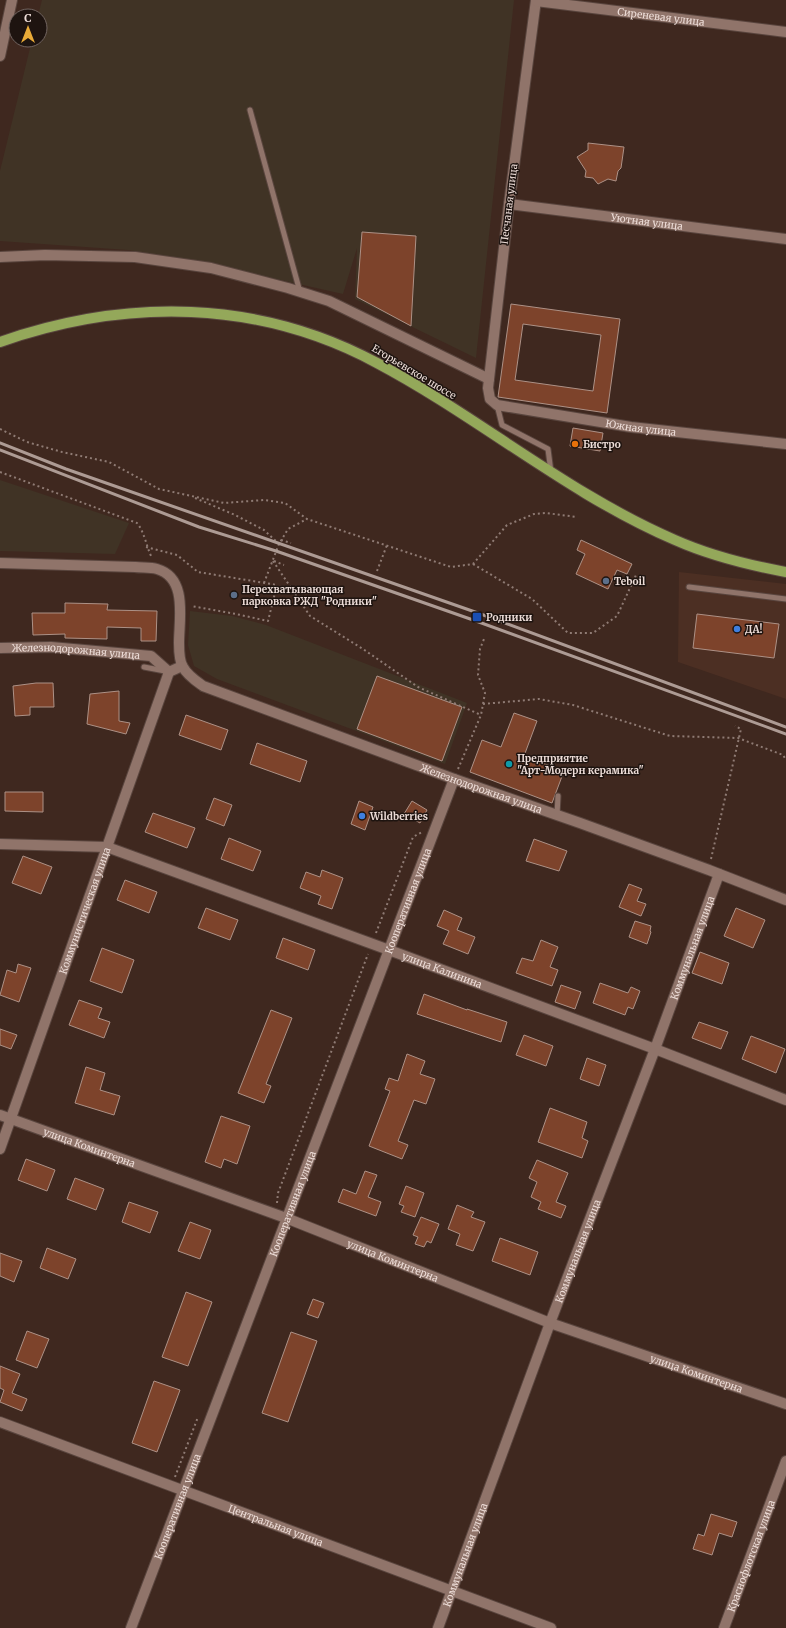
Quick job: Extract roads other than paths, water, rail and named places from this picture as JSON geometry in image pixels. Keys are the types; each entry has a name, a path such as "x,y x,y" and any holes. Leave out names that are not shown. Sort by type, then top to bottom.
{"main road":[{"name":"Егорьевское шоссе","path":"0,342 63,324 94,317 145,312 195,311 247,317 273,323 326,340 376,362 420,388 551,473 609,506 675,540 735,561 786,572"}],"street":[{"path":"0,56 12,0"},
{"name":"Сиреневая улица","path":"536,1 786,32"},
{"name":"Песчаная улица","path":"497,405 490,399 488,388 509,204 536,1"},
{"name":"Уютная улица","path":"509,204 786,239"},
{"path":"0,257 45,255 136,257 211,268 329,301 489,379"},
{"name":"Южная улица","path":"497,405 631,427 786,444"},
{"path":"0,563 135,567 157,569 166,574 175,581 178,591 179,649 182,666 169,672"},
{"name":"Железнодорожная улица","path":"0,648 51,647 151,656 169,672"},
{"name":"Железнодорожная улица","path":"182,666 191,677 203,686 454,780 557,815 709,870 786,900"},
{"name":"Коммунистическая улица","path":"0,1149 169,672"},
{"name":"Кооперативная улица","path":"131,1628 182,1490 454,780"},
{"name":"улица Калинина","path":"0,844 107,847 390,950 655,1049 786,1100"},
{"name":"Коммунальная улица","path":"438,1628 550,1323 655,1049 719,874"},
{"name":"улица Коминтерна","path":"0,1115 286,1218 550,1323 786,1404"},
{"name":"Центральная улица","path":"0,1422 551,1628"},
{"name":"Краснофлотская улица","path":"724,1628 786,1460"}],"lane":[{"path":"250,110 300,292"},
{"path":"497,405 502,425 548,449 551,473"},
{"path":"689,587 786,599"},
{"path":"144,667 169,672"},
{"path":"557,815 558,796"}],"railway":[{"path":"0,443 66,469 478,613 786,727"},
{"path":"0,450 199,527 276,551 476,621 786,734"}],"place":[{"name":"Бистро","path":"575,444"},
{"name":"Teboil","path":"606,581"},
{"name":"Перехватывающая парковка РЖД \"Родники\"","path":"234,595"},
{"name":"Родники","path":"477,617"},
{"name":"ДА!","path":"737,629"},
{"name":"Предприятие \"Арт-Модерн керамика\"","path":"509,764"},
{"name":"Wildberries","path":"362,816"}]}
